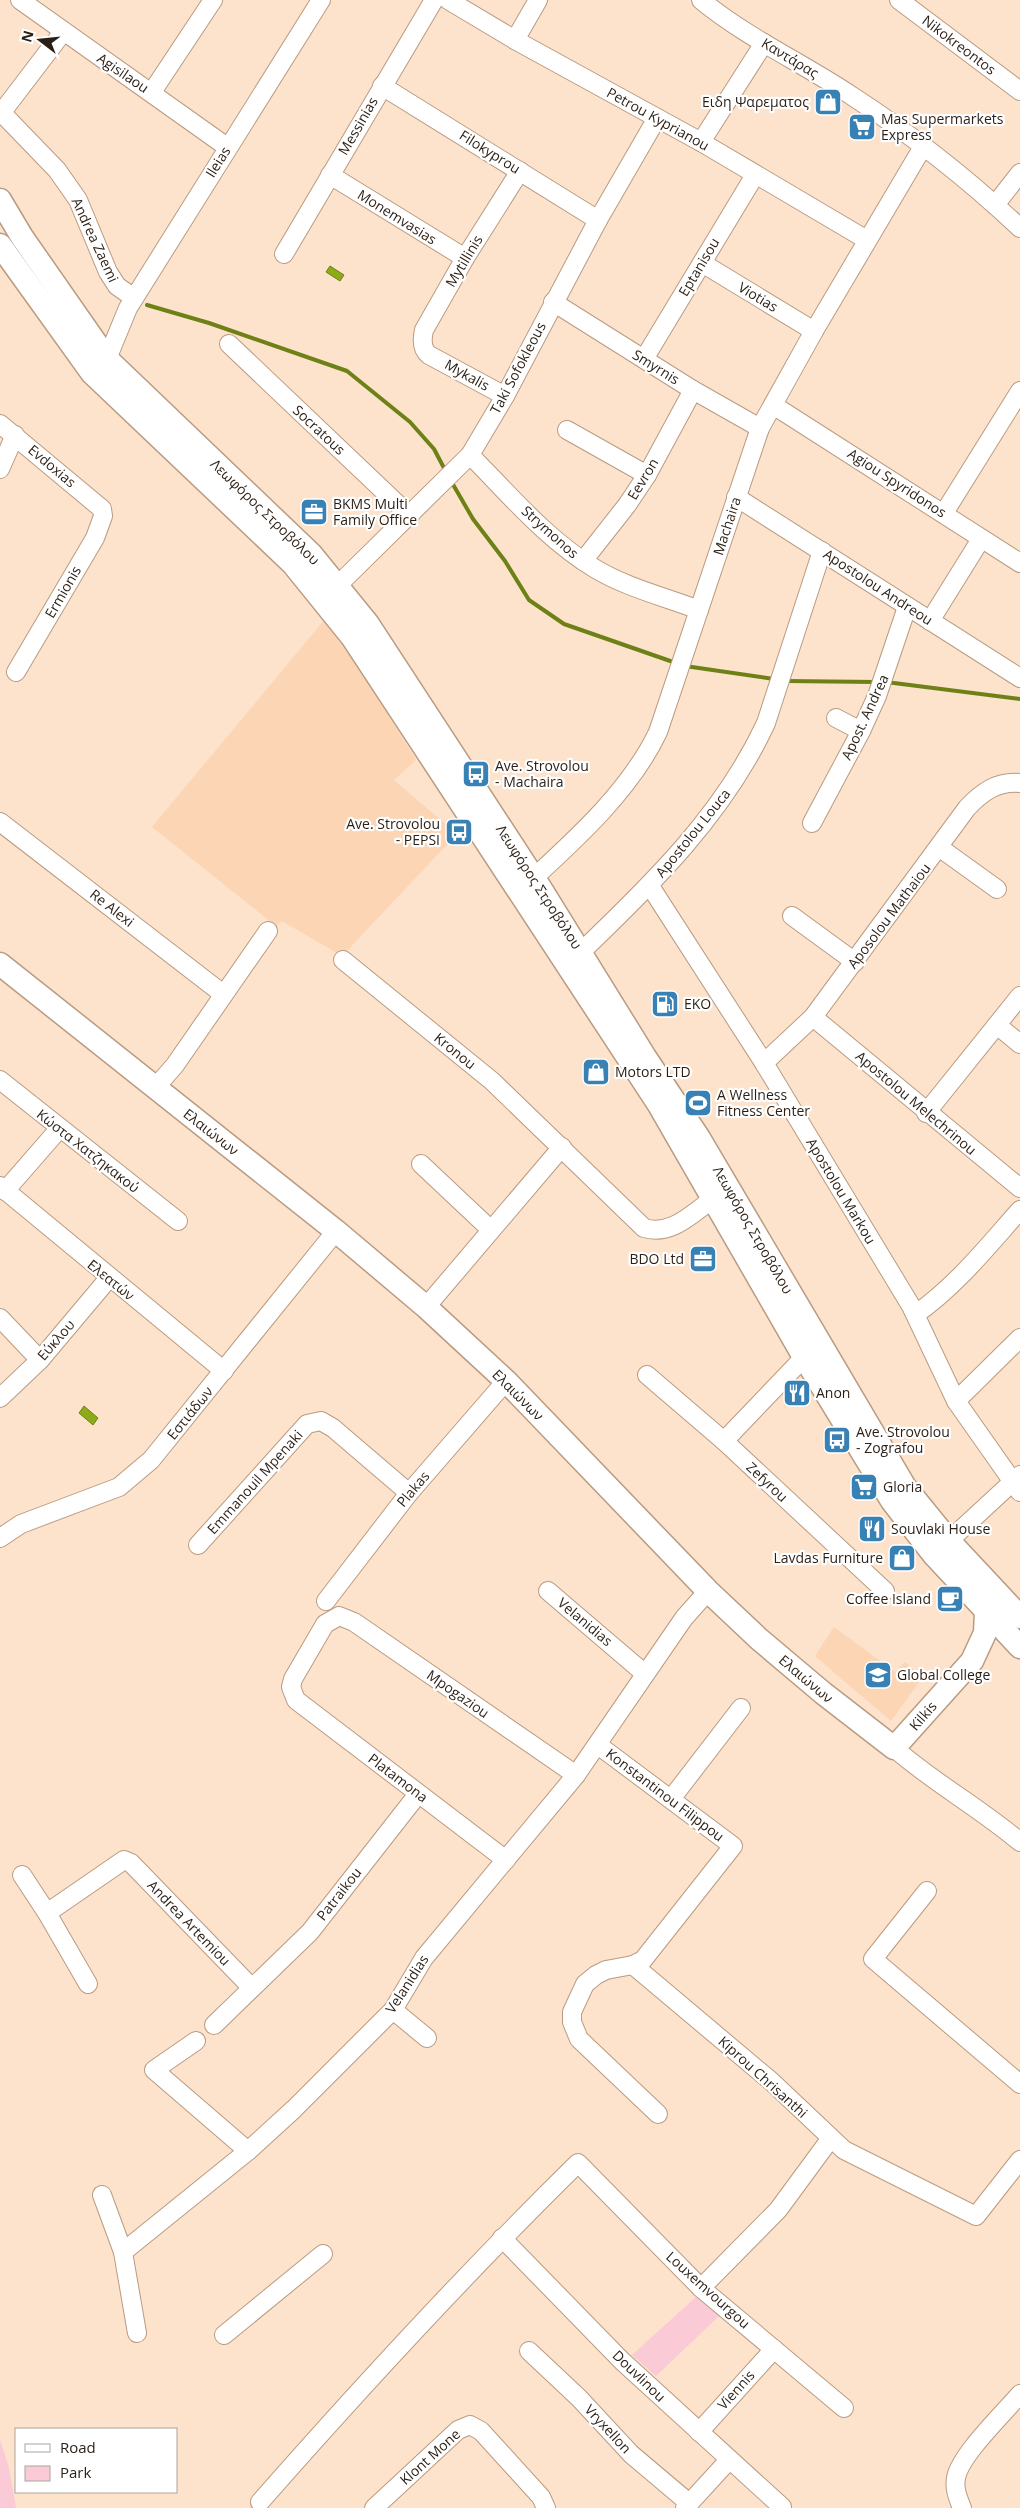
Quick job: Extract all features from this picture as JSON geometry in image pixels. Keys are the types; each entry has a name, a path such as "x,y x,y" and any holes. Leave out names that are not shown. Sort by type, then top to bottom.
{"main road":[{"name":"Λεωφόρος Στροβόλου","path":"0,200 22,237 107,359 311,554 368,624 659,1105 712,1199 812,1350"},
{"name":"Λεωφόρος Στροβόλου","path":"2,252 80,358 122,404 287,558 352,636 526,885 581,952 645,1057 699,1138 892,1502 1020,1617"},
{"name":"Ελαιώνων","path":"0,964 336,1231 426,1306 506,1381 708,1591 759,1639 823,1694 894,1748"},
{"name":"Λεωφόρος Στροβόλου","path":"941,1548 986,1612 1019,1647"},
{"name":"Kilkis","path":"972,1661 985,1633 986,1612"},
{"name":"Kilkis","path":"894,1748 972,1661 991,1647 1000,1644 1019,1647"}],"street":[{"name":"Agisilaou","path":"20,0 63,32 152,92 226,147"},
{"path":"152,92 213,0"},
{"name":"Ileias","path":"107,359 119,326 134,298 226,147 321,0"},
{"name":"Messinias","path":"284,254 434,0"},
{"name":"Petrou Kyprianou","path":"448,0 515,40 701,142 867,240"},
{"path":"515,40 538,0"},
{"name":"Καντάρας","path":"701,0 764,42 852,95 924,145 1020,228"},
{"name":"Nikokreontos","path":"899,0 1020,91"},
{"path":"1,111 63,32"},
{"path":"701,142 764,42"},
{"name":"Filokyprou","path":"382,86 598,220"},
{"name":"Andrea Zaemi","path":"1,111 57,170 78,200 108,272 117,286 134,298"},
{"name":"Taki Sofokleous","path":"337,586 470,455 504,396 598,220 657,118"},
{"name":"Machaira","path":"526,885 612,800 638,769 658,732 760,428 814,331 924,145"},
{"name":"Mytillinis","path":"429,355 423,344 424,330 465,258 520,171"},
{"path":"995,205 1020,173"},
{"name":"Monemvasias","path":"330,175 465,258"},
{"name":"Eptanisou","path":"644,359 755,175"},
{"path":"2,252 22,237"},
{"name":"Viotias","path":"702,263 814,331"},
{"name":"Smyrnis","path":"553,302 693,390 760,428"},
{"path":"80,358 91,337 119,326"},
{"name":"Socratous","path":"229,344 410,516"},
{"name":"Mykalis","path":"429,355 504,396"},
{"name":"Eevron","path":"583,561 627,505 647,475 693,390"},
{"path":"944,513 1020,391"},
{"name":"Agiou Spyridonos","path":"773,405 1020,563"},
{"name":"Evdoxias","path":"0,424 102,509"},
{"path":"567,430 647,475"},
{"path":"0,469 15,435"},
{"name":"Strymonos","path":"470,455 552,537 583,561 608,575 699,610"},
{"name":"Apostolou Andreou","path":"736,497 1020,678"},
{"name":"Ermionis","path":"16,672 95,538 103,516 102,509"},
{"path":"930,621 981,539"},
{"name":"Apostolou Louca","path":"581,952 650,886 717,807 734,781 758,740 780,680 822,551"},
{"name":"Apost. Andrea","path":"812,823 861,731 882,683 907,607"},
{"path":"836,718 861,731"},
{"name":"Aposolou Mathaiou","path":"764,1063 813,1017 940,848 967,808 981,793 995,786 1020,783"},
{"name":"Re Alexi","path":"0,822 223,994"},
{"path":"940,848 997,889"},
{"name":"Apostolou Markou","path":"650,886 764,1063 916,1314 956,1401 1017,1483"},
{"path":"792,916 855,962"},
{"path":"155,1088 180,1058 268,931"},
{"name":"Kronou","path":"343,960 492,1081 644,1228 663,1231 672,1228 712,1199"},
{"path":"926,1113 1020,996"},
{"name":"Apostolou Melechrinou","path":"813,1017 926,1113 1020,1188"},
{"path":"997,1024 1020,1044"},
{"name":"Κώστα Χατζηκακού","path":"0,1080 59,1129 178,1221"},
{"path":"2,1188 59,1129"},
{"path":"426,1306 562,1147"},
{"path":"421,1164 490,1229"},
{"name":"Ελεατών","path":"2,1188 224,1371"},
{"path":"916,1314 939,1298 957,1281 1020,1210"},
{"name":"Εστιάδων","path":"0,1538 21,1524 119,1487 151,1460 336,1231"},
{"name":"Εύκλου","path":"0,1398 40,1360 109,1278"},
{"path":"0,1318 40,1360"},
{"path":"956,1401 1020,1338"},
{"path":"724,1441 812,1350"},
{"name":"Zefyrou","path":"648,1376 724,1441 885,1591"},
{"name":"Plakas","path":"326,1601 409,1493 506,1381"},
{"name":"Emmanouil Mpenaki","path":"198,1545 307,1424 321,1422 333,1428 409,1493"},
{"path":"941,1548 1017,1483"},
{"name":"Velanidias","path":"548,1591 644,1673"},
{"name":"Velanidias","path":"123,2252 248,2151 294,2109 393,2010 424,1958 576,1775 598,1745 644,1673 684,1618 708,1591"},
{"name":"Platamona","path":"340,1616 325,1624 297,1670 293,1680 292,1694 296,1700 506,1860"},
{"name":"Mpogaziou","path":"340,1616 354,1622 576,1775"},
{"path":"671,1799 741,1708"},
{"name":"Konstantinou Filippou","path":"598,1745 733,1846 643,1960 633,1965"},
{"name":"Ελαιώνων","path":"894,1748 921,1772 970,1804 1020,1842"},
{"name":"Patraikou","path":"214,2025 310,1932 418,1794"},
{"name":"Andrea Artemiou","path":"48,1912 124,1860 131,1864 252,1988"},
{"path":"22,1875 48,1912 88,1984"},
{"path":"927,1891 873,1959 1020,2084"},
{"path":"633,1965 601,1972 585,1984 572,2012 572,2022 579,2040 658,2114"},
{"name":"Kiprou Chrisanthi","path":"633,1965 772,2082 844,2150 976,2216 1020,2160"},
{"path":"393,2010 427,2038"},
{"path":"196,2041 154,2070 248,2151"},
{"path":"701,2288 778,2210 831,2138"},
{"name":"Louxemvourgou","path":"502,2238 578,2164 701,2288 844,2408"},
{"path":"102,2195 123,2252 137,2333"},
{"path":"260,2502 385,2360 502,2238"},
{"name":"Douvlinou","path":"502,2238 622,2361 782,2507"},
{"path":"224,2335 323,2254"},
{"name":"Viennis","path":"699,2432 774,2348"},
{"name":"Vryxellon","path":"529,2351 579,2398 631,2454 687,2506"},
{"path":"962,2508 955,2484 960,2467 968,2454 1020,2394"},
{"name":"Klont Mone","path":"374,2508 458,2430 470,2426 481,2431 487,2437 542,2497 546,2508"},
{"path":"687,2506 729,2460"}],"shaded area":[{"path":"330,266 344,275 340,281 326,272"},
{"path":"327,617 416,760 394,780 457,834 342,956 282,921 276,926 152,827"},
{"path":"84,1406 98,1418 93,1425 79,1413"},
{"name":"Global College","path":"834,1627 895,1672 905,1662 922,1678 891,1721 815,1656"}],"green space":[{"path":"696,2297 719,2316 656,2376 632,2355"},
{"path":"0,2440 9,2468 16,2508 0,2508"}],"waterway":[{"path":"147,305 209,323 347,371 410,422 434,449 444,468"},
{"path":"451,481 473,519 505,561 529,600 564,624 676,663"},
{"path":"685,666 774,679"},
{"path":"786,681 876,682"},
{"path":"886,682 1020,699"}],"place":[{"name":"Ειδη Ψαρεματος","path":"828,102"},
{"name":"Mas Supermarkets Express","path":"862,127"},
{"name":"BKMS Multi Family Office","path":"314,512"},
{"name":"Ave. Strovolou - Machaira","path":"476,774"},
{"name":"Ave. Strovolou - PEPSI","path":"459,832"},
{"name":"EKO","path":"665,1004"},
{"name":"Motors LTD","path":"596,1072"},
{"name":"A Wellness Fitness Center","path":"698,1103"},
{"name":"BDO Ltd","path":"703,1259"},
{"name":"Anon","path":"797,1393"},
{"name":"Ave. Strovolou - Zografou","path":"837,1440"},
{"name":"Gloria","path":"864,1487"},
{"name":"Souvlaki House","path":"872,1529"},
{"name":"Lavdas Furniture","path":"902,1558"},
{"name":"Coffee Island","path":"950,1599"},
{"name":"Global College","path":"878,1675"}]}
